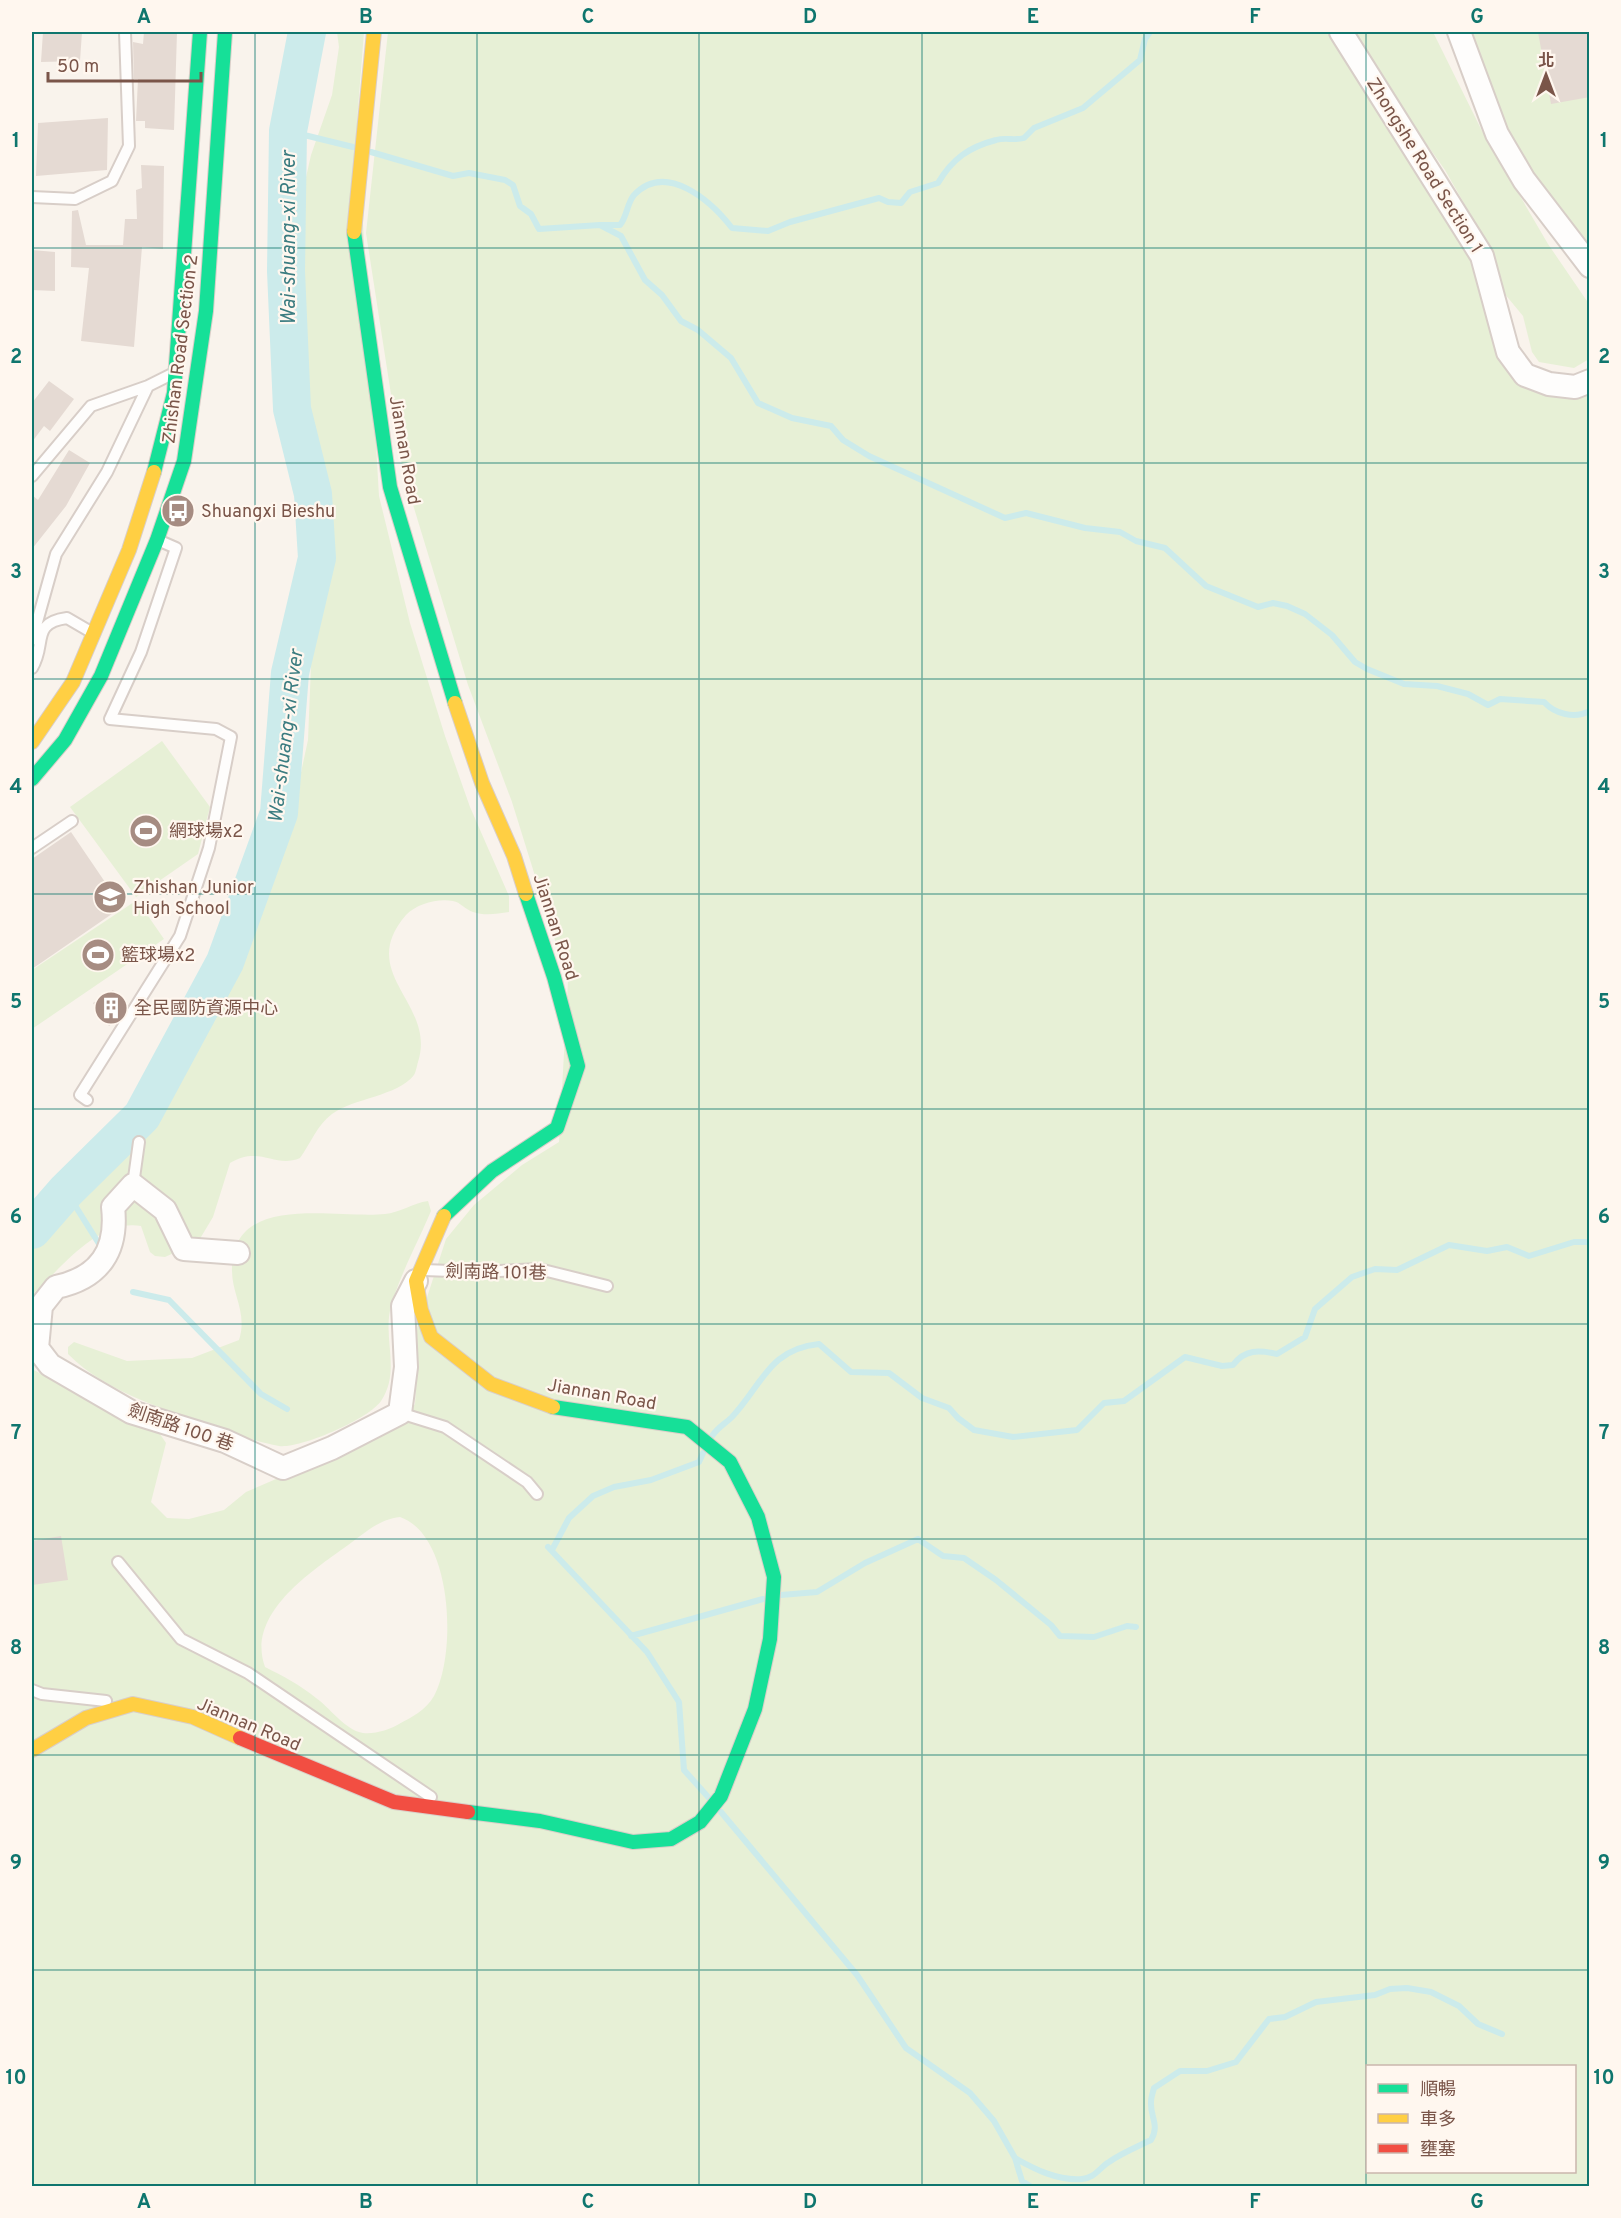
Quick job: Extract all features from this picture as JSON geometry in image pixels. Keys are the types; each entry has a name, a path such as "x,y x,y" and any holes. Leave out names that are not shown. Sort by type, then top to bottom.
{"street":[{"name":"Zhishan Road Section 2","path":"32,742 73,682 129,550 150,490 174,393 200,32"},
{"name":"Zhishan Road Section 2","path":"32,779 65,740 101,676 157,540 184,461 206,311 225,32"},
{"name":"Jiannan Road","path":"32,1750 86,1718 133,1704 193,1717 298,1764 394,1802 540,1821 633,1842 671,1839 700,1822 721,1796 755,1708 770,1639 774,1577 758,1517 730,1462 687,1427 553,1407 490,1384 431,1337 422,1311 418,1275 443,1217 492,1171 557,1128 578,1066 554,977 514,856 482,783 449,686 390,487 354,237 374,32"},
{"name":"Zhongshe Road Section 1","path":"1341,32 1482,256 1508,352 1525,375 1550,384 1575,387 1590,381"},
{"path":"1459,32 1497,134 1524,180 1590,266"},
{"path":"133,1185 165,1210 184,1249 238,1253"},
{"name":"劍南路 100 巷","path":"133,1185 113,1207 115,1230 105,1260 71,1284 56,1287 41,1306 37,1348 50,1365 131,1412 225,1441 283,1468 332,1448 400,1413"},
{"path":"400,1413 406,1367 403,1306 418,1275"}],"lane":[{"path":"32,197 75,199 112,181 129,146 125,32"},
{"path":"32,476 91,406 148,386 176,372 198,373"},
{"path":"32,640 57,554 107,472 148,386"},
{"path":"87,1100 80,1095 180,936 209,848 231,737 216,729 110,719 141,652 176,548 157,540"},
{"path":"32,668 43,628 50,620 67,618 93,634"},
{"path":"32,848 72,822"},
{"path":"133,1185 139,1142"},
{"name":"劍南路 101巷","path":"418,1275 539,1269 607,1286"},
{"path":"400,1413 445,1427 527,1482 537,1494"},
{"path":"118,1562 181,1639 248,1673 448,1809"},
{"path":"32,1690 42,1694 133,1704"}],"green space":[{"path":"337,32 364,32 357,121 379,496 410,623 445,736 470,807 509,896 509,912 482,914 470,911 456,902 434,901 410,911 393,936 389,955 392,972 417,1022 421,1041 414,1075 407,1082 398,1088 352,1104 332,1114 318,1129 300,1158 283,1161 250,1156 230,1163 213,1217 198,1242 165,1257 155,1256 150,1252 141,1226 125,1226 110,1230 81,1248 32,1295 32,1246 148,1123 186,1063 233,976 291,819 308,740 312,641 324,583 325,511 305,382 300,324 300,204 311,155 332,95 339,47"},
{"path":"388,32 1327,32 1417,167 1472,262 1491,322 1498,355 1580,395 1589,394 1589,2186 32,2186 32,1369 120,1417 158,1431 166,1443 151,1502 167,1518 189,1519 224,1510 246,1492 399,1426 415,1404 418,1359 416,1331 446,1239 474,1205 522,1165 559,1142 568,982 512,802 468,685 403,472 366,233","holes":["400,1517 418,1528 431,1547 440,1570 446,1598 446,1653 441,1677 434,1696 414,1716 374,1733 359,1732 347,1726 304,1689 265,1667 262,1648 264,1630 272,1613 284,1597 314,1570 370,1529 384,1521"]},
{"path":"1347,32 1433,32 1482,131 1548,244 1589,304 1589,359 1574,368 1539,362 1532,352 1523,316 1504,293 1494,256 1445,170"},
{"path":"1468,32 1589,32 1589,249 1545,195 1512,141"},
{"name":"網球場x2","path":"162,741 210,807 198,854 136,897 70,807"},
{"name":"籃球場x2","path":"137,900 164,939 32,1029 32,970"},
{"path":"428,1201 431,1211 391,1306 389,1328 391,1370 386,1391 381,1401 363,1416 317,1438 289,1446 279,1446 182,1416 140,1400 101,1380 68,1354 68,1347 74,1342 127,1361 192,1358 239,1340 242,1321 232,1268 237,1244 249,1228 268,1219 290,1214 385,1214"}],"building":[{"path":"43,32 82,32 80,61 41,62"},
{"path":"144,32 177,32 174,130 145,128 145,121 136,121 138,79 134,79 133,42 143,44"},
{"path":"1538,32 1590,32 1590,97 1551,104"},
{"path":"108,118 107,170 36,176 38,123"},
{"path":"141,165 164,166 163,249 142,247 134,347 81,341 89,268 71,267 72,211 78,210 86,245 123,245 125,219 137,219 136,190 142,188"},
{"path":"32,250 55,252 55,291 32,290"},
{"path":"49,381 74,399 50,431 44,426 32,442 32,403"},
{"path":"69,450 90,463 66,506 32,549 32,495 38,500"},
{"path":"71,832 122,907 32,969 32,859"},
{"name":"全民國防資源中心","path":"113,990 125,1009 118,1020 109,1026 93,1003"},
{"path":"61,1536 68,1580 32,1585 32,1541"}],"waterway":[{"name":"Wai-shuang-xi River","path":"32,1230 66,1191 142,1116 225,962 279,813 290,673 317,558 313,494 292,409 286,271 288,131 307,32"},
{"path":"601,225 620,225 634,195 647,186 660,182 674,183 700,197 732,228 768,231 790,222 879,198 888,202 901,203 910,192 938,183 949,167 969,150 996,140 1024,138 1034,128 1083,108 1140,60 1145,39 1150,32"},
{"path":"288,131 353,147"},
{"path":"371,152 453,176 469,173 505,180 513,185 520,206 531,214 539,229 600,225 621,236 645,280 662,295 681,321 698,330 731,358 758,403 792,418 831,426 843,440 869,456 1005,518 1026,513 1085,528 1120,532 1136,541 1165,548 1206,586 1258,607 1273,603 1305,614 1332,635 1355,662 1404,684 1437,686 1468,694 1488,705 1500,699 1544,702 1554,710 1571,715 1590,711"},
{"path":"66,1191 101,1247"},
{"path":"712,1436 732,1417 777,1361 802,1347 819,1344 851,1372 889,1373 922,1398 949,1408 974,1430 1013,1437 1077,1430 1104,1403 1124,1401 1185,1357 1222,1366 1233,1365 1247,1353 1277,1354 1305,1337 1315,1309 1352,1277 1375,1269 1397,1270 1449,1245 1487,1251 1507,1247 1529,1256 1574,1242 1590,1242"},
{"path":"133,1292 169,1300 261,1394 287,1409"},
{"path":"552,1550 569,1518 593,1496 614,1487 651,1480 699,1462 703,1453"},
{"path":"781,1595 817,1592 865,1563 918,1539 943,1556 964,1558 996,1580 1051,1625 1060,1636 1094,1637 1127,1626 1136,1627"},
{"path":"548,1547 647,1652 679,1702 684,1770 709,1798"},
{"path":"631,1636 763,1599"},
{"path":"721,1812 857,1975 906,2048 970,2093 994,2121 1015,2158 1022,2181 1030,2186"},
{"path":"1015,2158 1055,2176 1073,2179 1090,2177 1114,2159 1151,2140 1155,2130 1151,2107 1154,2088 1180,2071 1207,2071 1236,2062 1269,2019 1285,2017 1316,2002 1375,1995 1390,1989 1407,1988 1431,1992 1459,2006 1478,2024 1502,2034"}],"traffic: fast":[{"path":"154,472 174,393 200,32"},
{"path":"32,779 65,740 101,676 157,540 184,461 206,311 225,32"},
{"path":"354,232 390,487 455,703"},
{"path":"444,1216 492,1171 557,1128 578,1066 554,977 526,894"},
{"path":"468,1812 540,1821 633,1842 671,1839 700,1822 721,1796 755,1709 770,1639 774,1577 758,1517 730,1462 687,1427 553,1407"}],"traffic: slow":[{"path":"354,232 374,32"},
{"path":"32,742 73,682 129,550 154,472"},
{"path":"455,703 482,783 514,856 526,894"},
{"path":"444,1216 416,1281 421,1310 431,1337 491,1384 553,1407"},
{"path":"32,1750 86,1718 133,1704 193,1717 240,1738"}],"traffic: jam":[{"path":"240,1738 394,1802 468,1812"}],"place":[{"name":"Shuangxi Bieshu","path":"178,511"},
{"name":"網球場x2","path":"146,831"},
{"name":"Zhishan Junior High School","path":"110,897"},
{"name":"籃球場x2","path":"98,955"},
{"name":"全民國防資源中心","path":"111,1008"}]}
